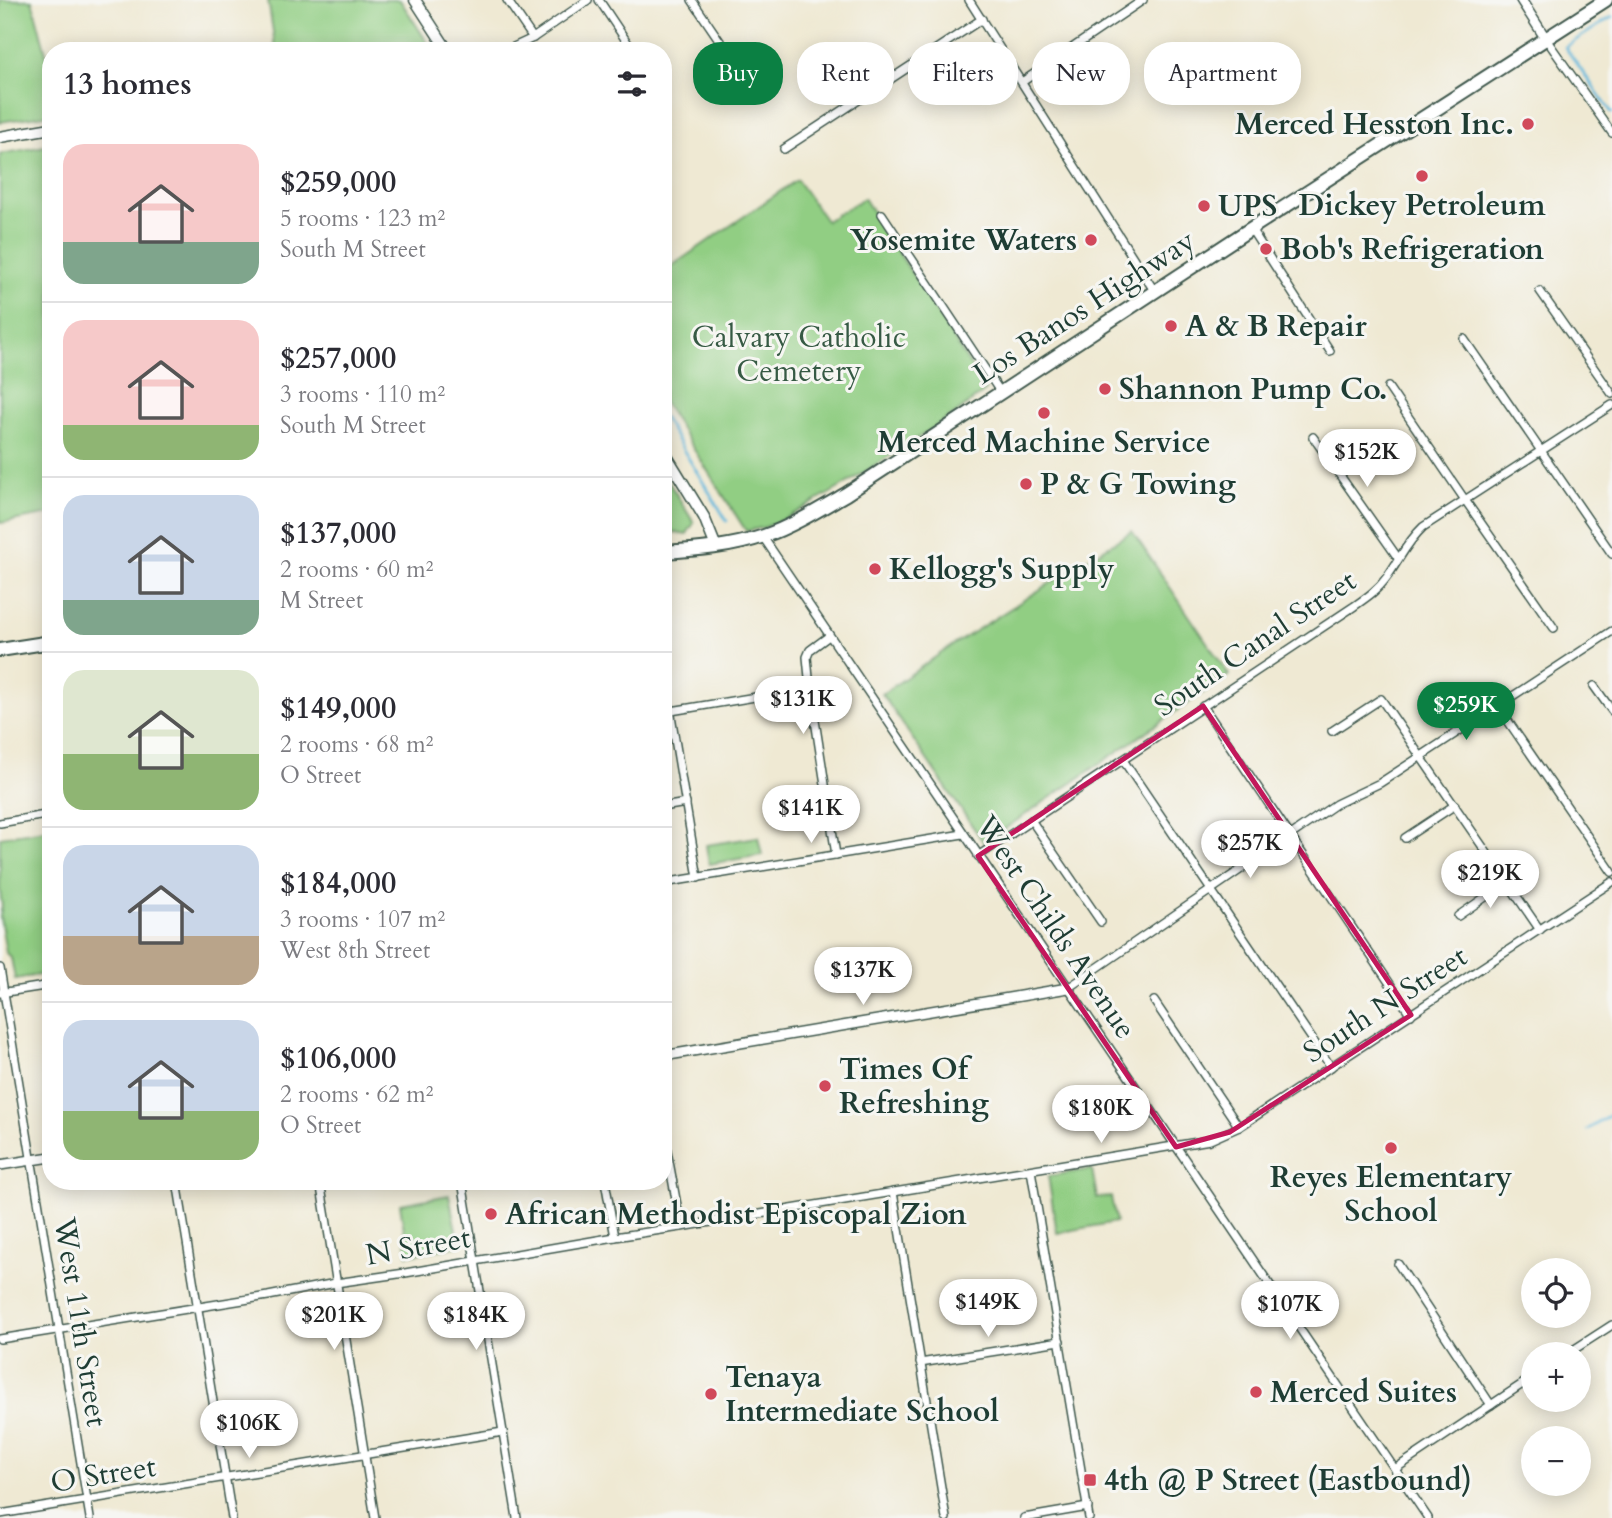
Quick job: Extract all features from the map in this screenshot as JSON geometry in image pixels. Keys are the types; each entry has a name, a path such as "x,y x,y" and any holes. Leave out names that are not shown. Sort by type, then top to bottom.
{"highway":[{"name":"Los Banos Highway","path":"672,551 716,547 762,537 846,494 1606,0"},
{"path":"0,650 42,643"}],"main road":[{"path":"415,0 442,42"},
{"path":"0,137 42,130"},
{"path":"672,465 704,517 716,547"}],"street":[{"path":"507,0 533,38"},
{"path":"524,42 588,0"},
{"path":"599,0 627,42"},
{"path":"692,0 721,42"},
{"path":"969,0 1155,292"},
{"path":"1022,82 1143,0"},
{"path":"1521,0 1612,133"},
{"path":"784,149 982,19"},
{"path":"882,214 1001,393"},
{"path":"1251,229 1330,351"},
{"path":"1540,291 1612,394"},
{"path":"1464,339 1612,554"},
{"path":"1388,387 1554,628"},
{"name":"South Canal Street","path":"978,856 1370,596 1387,578 1402,551 1416,534 1612,405"},
{"path":"1313,437 1398,558"},
{"name":"West Childs Avenue","path":"762,537 1428,1518"},
{"path":"672,1054 1068,988 1336,804 1380,783 1612,631"},
{"path":"829,636 810,650 807,657 836,855"},
{"path":"1594,686 1612,711"},
{"path":"672,711 810,688"},
{"path":"1332,731 1381,699 1540,930"},
{"path":"1497,705 1612,872"},
{"path":"1203,706 1411,1015"},
{"path":"672,717 698,878"},
{"path":"1122,760 1331,1067"},
{"path":"672,805 686,803"},
{"path":"1405,838 1455,805"},
{"path":"0,823 42,816"},
{"path":"1031,820 1101,922"},
{"path":"672,882 963,834"},
{"path":"1458,916 1507,881"},
{"name":"South N Street","path":"1176,1147 1210,1140 1239,1126 1612,883"},
{"name":"West 11th Street","path":"0,968 90,1518"},
{"path":"2,993 42,986"},
{"path":"1154,1001 1239,1126"},
{"name":"N Street","path":"0,1339 405,1273 475,1259 1176,1147"},
{"path":"0,1165 42,1158"},
{"path":"1031,1170 1089,1518"},
{"path":"672,1178 681,1227"},
{"path":"179,1190 232,1518"},
{"path":"321,1190 375,1518"},
{"path":"464,1190 517,1518"},
{"path":"607,1190 615,1237"},
{"path":"893,1192 946,1518"},
{"path":"1398,1264 1491,1405"},
{"path":"1586,1342 1612,1325"},
{"path":"920,1363 1060,1341"},
{"path":"1395,1469 1521,1385"},
{"name":"O Street","path":"0,1514 503,1432"},
{"path":"1024,1518 1088,1507"}],"highlighted area":[{"path":"1203,706 1411,1015 1230,1132 1176,1147 978,856"}],"green space":[{"path":"0,0 32,0 43,42 42,115 0,122"},
{"path":"268,0 400,0 427,42 275,42"},
{"path":"42,147 42,516 0,523 0,154"},
{"name":"Calvary Catholic Cemetery","path":"797,180 826,221 864,198 986,390 955,414 841,487 788,517 766,527 746,531 672,415 672,266"},
{"path":"672,488 694,523 686,535 672,532"},
{"path":"1132,531 1229,675 984,843 882,694 950,647"},
{"path":"42,830 42,974 15,979 11,958 6,953 0,917 0,837"},
{"path":"758,837 762,855 709,864 706,845"},
{"path":"1092,1169 1097,1198 1111,1197 1116,1222 1057,1233 1048,1176"},
{"path":"449,1195 459,1246 408,1255 400,1204"}],"waterway":[{"path":"1612,17 1565,47 1612,113"},
{"path":"672,432 727,521"},
{"path":"1587,1130 1612,1114"}],"place":[{"name":"Merced Hesston Inc.","path":"1528,124"},
{"name":"Dickey Petroleum","path":"1422,176"},
{"name":"UPS","path":"1204,206"},
{"name":"Yosemite Waters","path":"1091,240"},
{"name":"Bob's Refrigeration","path":"1266,249"},
{"name":"A & B Repair","path":"1171,326"},
{"name":"Shannon Pump Co.","path":"1105,389"},
{"name":"Merced Machine Service","path":"1044,413"},
{"name":"P & G Towing","path":"1026,484"},
{"name":"Kellogg's Supply","path":"875,569"},
{"name":"Times Of Refreshing","path":"825,1086"},
{"name":"Reyes Elementary School","path":"1391,1148"},
{"name":"African Methodist Episcopal Zion","path":"491,1214"},
{"name":"Merced Suites","path":"1256,1392"},
{"name":"Tenaya Intermediate School","path":"711,1394"},
{"name":"4th @ P Street (Eastbound)","path":"1090,1480"}]}
